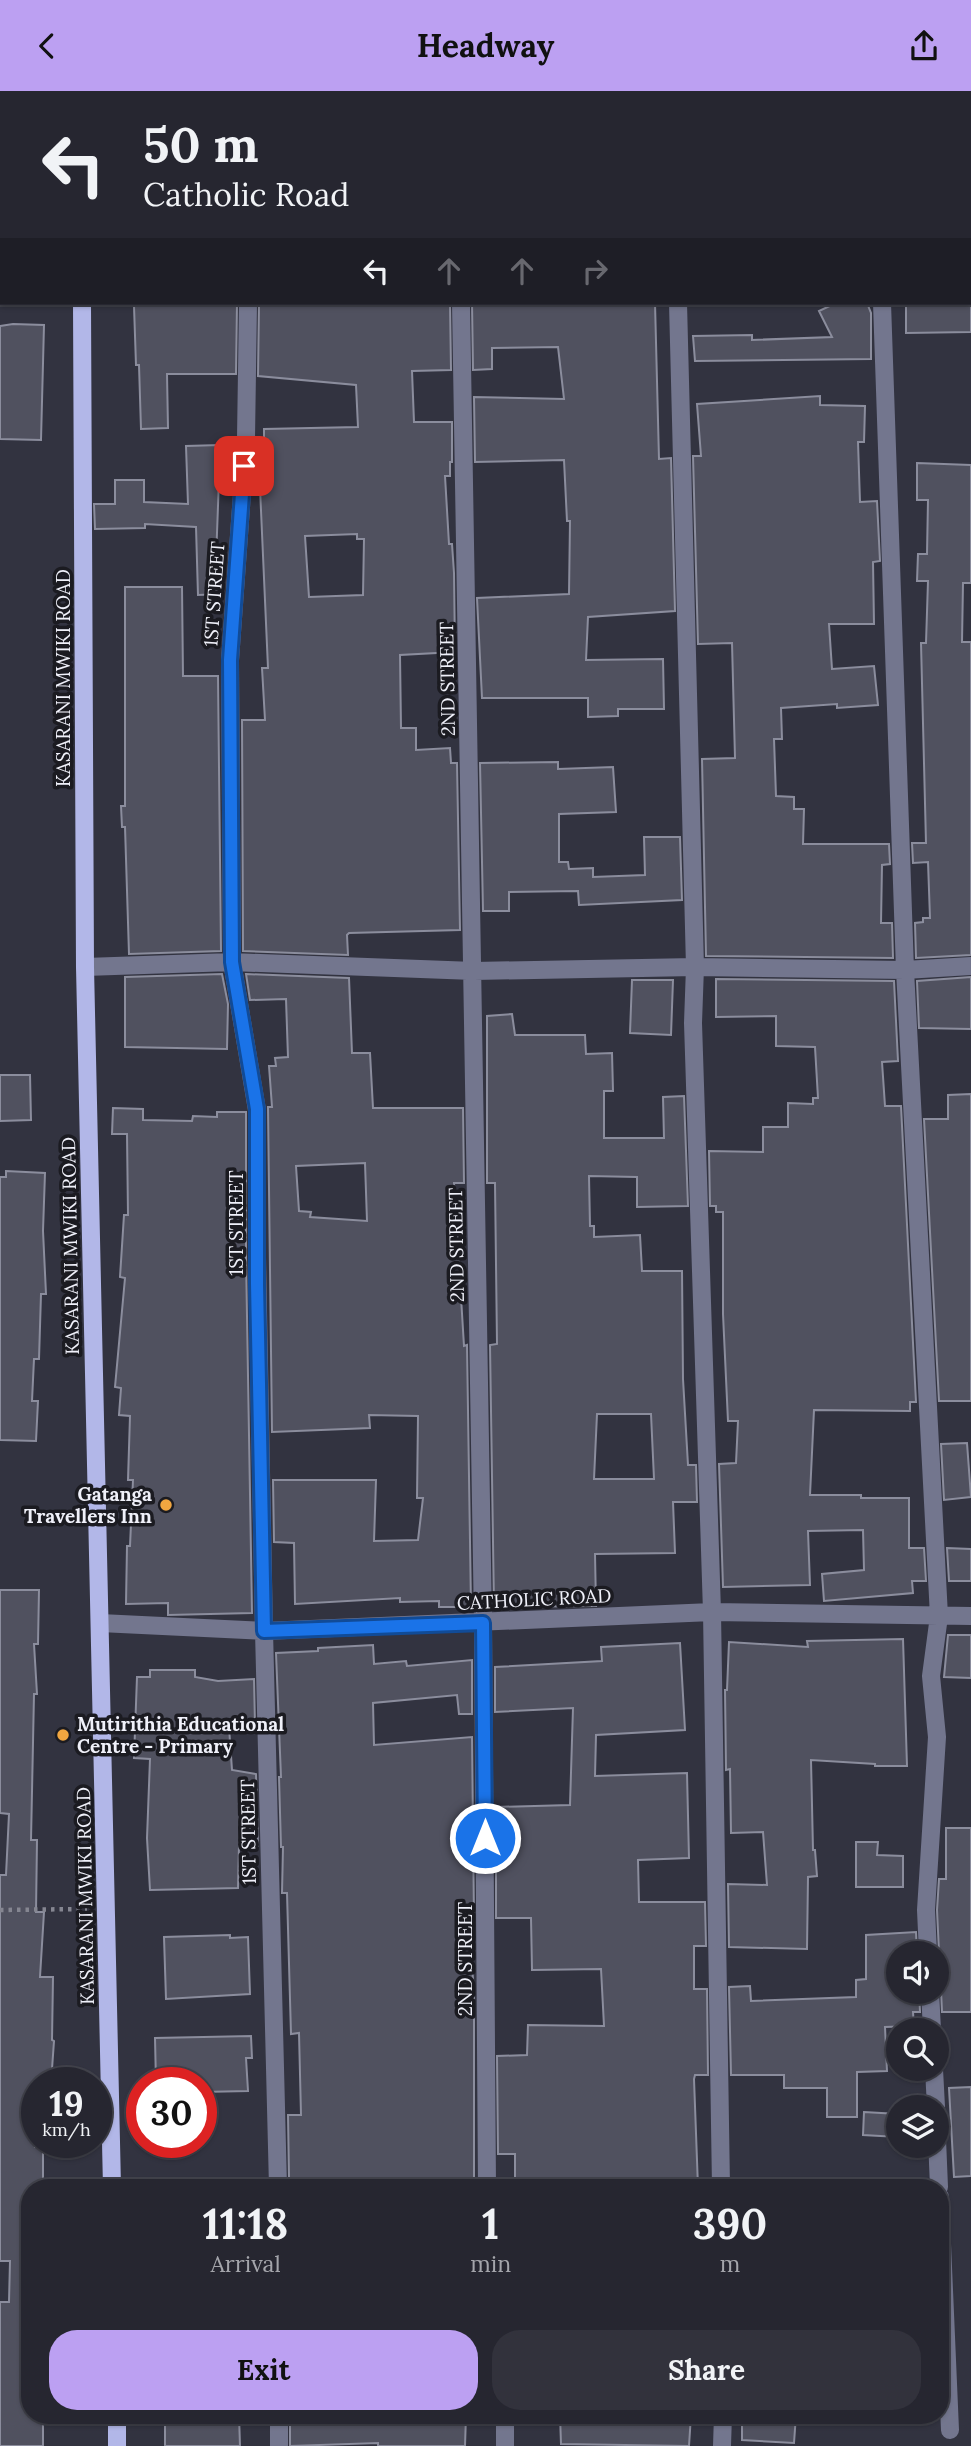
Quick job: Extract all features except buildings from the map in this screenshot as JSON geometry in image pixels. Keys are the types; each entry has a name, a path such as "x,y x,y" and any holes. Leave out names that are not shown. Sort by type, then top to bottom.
{"main road":[{"name":"KASARANI MWIKI ROAD","path":"82,305 85,967 112,2179"},
{"path":"117,2424 117,2446"}],"street":[{"name":"1ST STREET","path":"248,305 246,438 230,660 232,962 257,1109 257,1271 278,2179"},
{"name":"2ND STREET","path":"461,305 474,971 487,2179"},
{"path":"678,305 695,967 693,1037 712,1612 721,2179"},
{"path":"882,305 905,970 939,1616 931,1676 937,1737 926,1910 927,1941"},
{"path":"85,967 232,962 474,971 695,967 905,970 971,966"},
{"name":"CATHOLIC ROAD","path":"100,1623 264,1631 712,1612 971,1616"},
{"path":"938,2158 939,2179"},
{"path":"949,2407 950,2430"},
{"path":"279,2424 279,2446"},
{"path":"505,2424 505,2446"},
{"path":"722,2446 723,2424"}],"path":[{"path":"0,1910 106,1909"}],"place":[{"name":"Gatanga Travellers Inn","path":"166,1505"},
{"name":"Mutirithia Educational Centre - Primary","path":"63,1735"}],"route":[{"path":"244,466 230,660 232,962 257,1109 257,1284 264,1631 483,1623 485,1838"}]}
